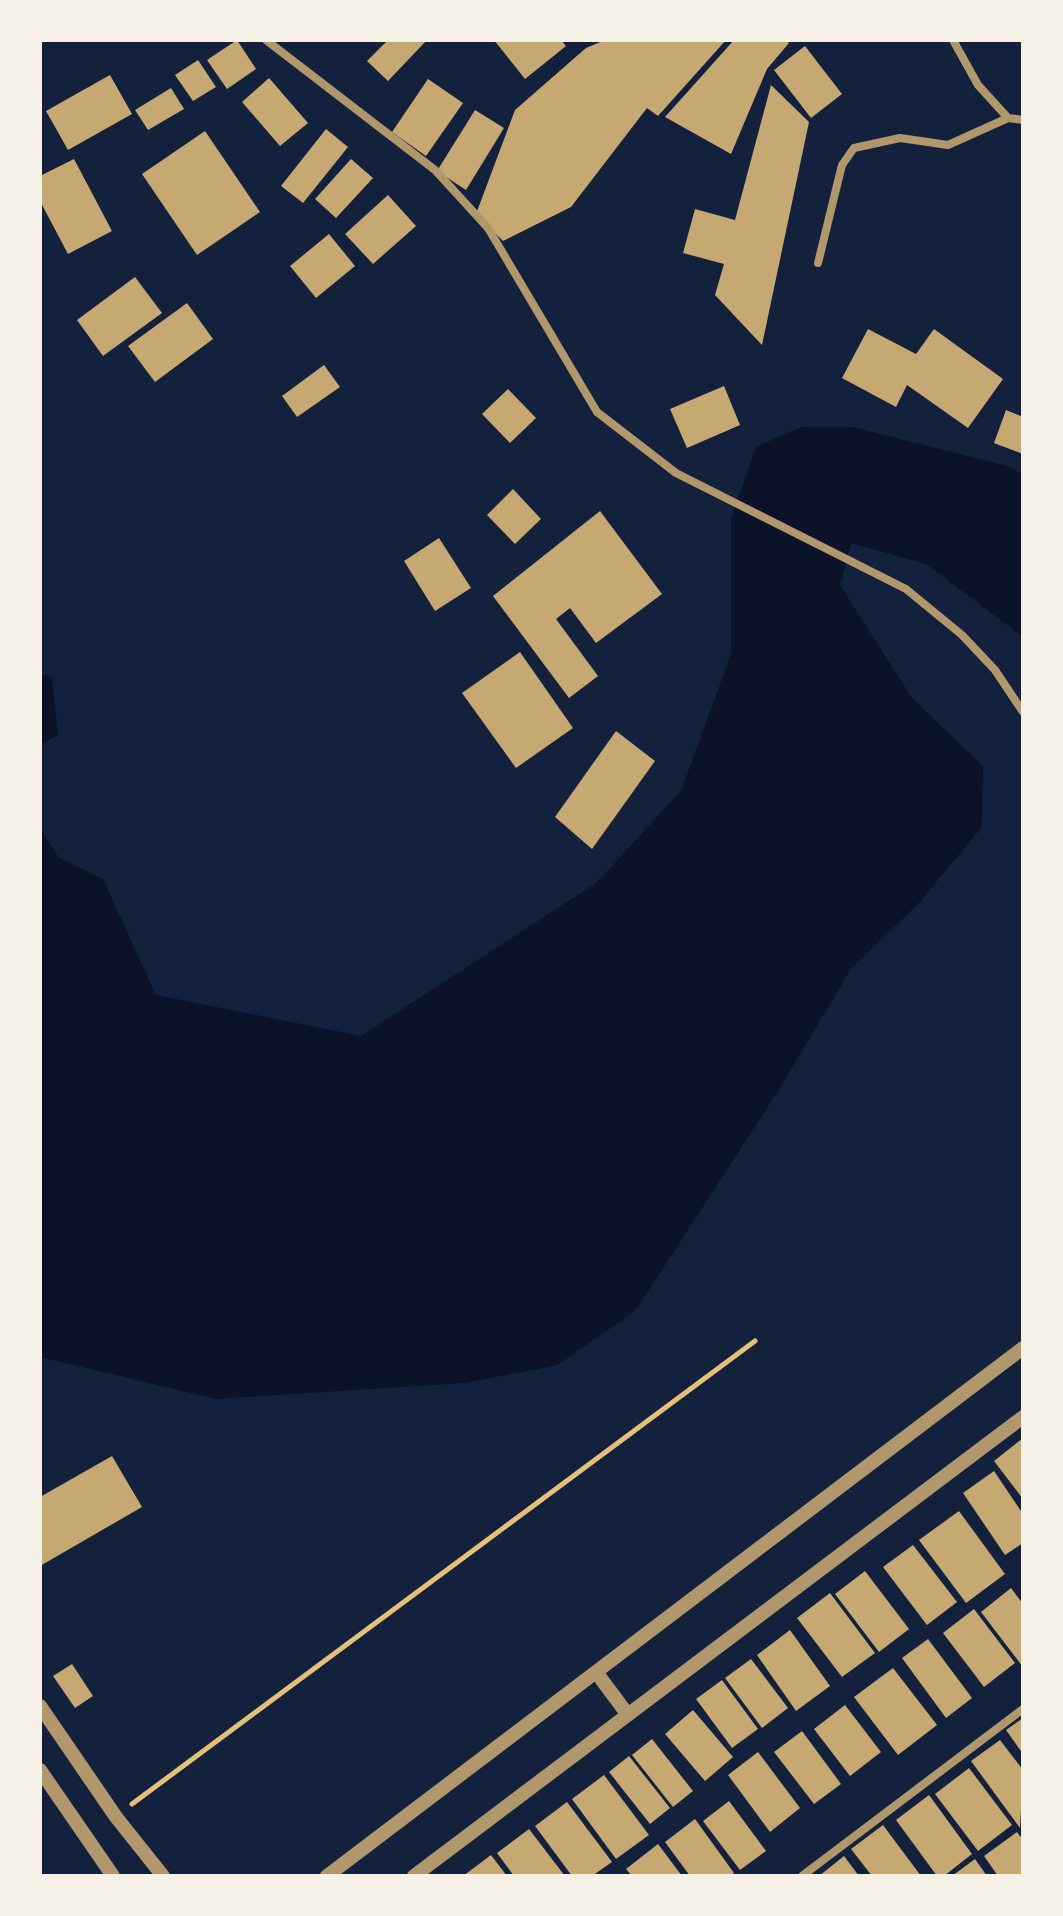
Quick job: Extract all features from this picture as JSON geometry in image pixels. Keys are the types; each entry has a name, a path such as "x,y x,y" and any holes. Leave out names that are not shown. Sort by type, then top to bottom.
{"street":[{"path":"266,40 435,170 488,228 597,412 676,473 906,589 962,635 995,670 1023,712"},
{"path":"953,40 978,85 1008,118"},
{"path":"818,263 842,165 854,148 900,138 948,145 1008,118 1023,120"},
{"path":"327,1876 1023,1348"},
{"path":"414,1876 1023,1417"},
{"path":"596,1672 628,1715"},
{"path":"40,1706 116,1817 163,1876"},
{"path":"802,1876 1023,1709"},
{"path":"40,1770 113,1876"}],"path":[{"path":"116,1817 755,1341"}],"water":[{"path":"801,427 853,427 1008,466 1023,475 1023,637 926,564 851,543 840,585 912,698 983,766 982,827 918,904 851,969 778,1091 636,1310 558,1365 464,1383 216,1399 40,1357 40,828 59,858 103,879 156,995 361,1036 596,883 681,791 731,654 731,518 756,447"},
{"path":"40,674 52,677 58,735 40,745"}],"building":[{"path":"237,40 256,69 227,89 207,60"},
{"path":"388,40 427,40 388,81 367,61"},
{"path":"494,40 561,40 566,46 525,79"},
{"path":"605,40 726,40 658,116 647,108 571,207 503,241 476,214 515,110 586,48"},
{"path":"734,40 785,40 789,43 767,69 731,154 665,117"},
{"path":"805,46 842,94 811,118 774,70"},
{"path":"198,60 216,87 193,101 175,75"},
{"path":"110,75 132,114 68,150 46,111"},
{"path":"269,78 308,123 280,146 242,102"},
{"path":"428,79 463,103 426,156 392,132"},
{"path":"771,85 809,122 762,345 715,295 724,264 683,253 695,209 735,220"},
{"path":"171,88 184,109 148,130 135,110"},
{"path":"475,110 504,128 466,190 437,171"},
{"path":"326,129 348,147 303,203 281,186"},
{"path":"205,131 260,212 197,255 142,174"},
{"path":"74,159 112,231 68,254 40,201 40,176"},
{"path":"351,159 373,178 336,218 315,199"},
{"path":"388,195 416,226 373,264 345,234"},
{"path":"329,234 355,266 316,298 290,266"},
{"path":"135,277 162,313 103,356 77,320"},
{"path":"187,303 213,339 155,382 128,346"},
{"path":"868,329 916,354 934,329 1003,379 968,428 907,385 896,407 842,378"},
{"path":"324,365 340,387 297,417 282,396"},
{"path":"724,386 740,425 687,448 670,409"},
{"path":"508,389 536,418 510,443 482,414"},
{"path":"1006,410 1023,417 1023,454 994,443"},
{"path":"513,489 541,519 515,544 487,515"},
{"path":"600,511 662,594 596,643 570,608 556,619 598,676 569,698 493,596"},
{"path":"439,538 471,588 435,611 404,561"},
{"path":"520,652 573,728 516,768 462,693"},
{"path":"616,731 655,761 592,849 555,817"},
{"path":"1023,1438 1023,1499 994,1461"},
{"path":"112,1456 142,1507 40,1566 40,1497"},
{"path":"994,1471 1023,1514 1023,1543 1005,1555 963,1493"},
{"path":"959,1511 1005,1574 966,1603 919,1540"},
{"path":"913,1545 957,1602 927,1625 883,1567"},
{"path":"865,1571 909,1629 879,1652 835,1594"},
{"path":"1011,1588 1023,1604 1023,1667 981,1612"},
{"path":"830,1593 875,1653 842,1677 797,1618"},
{"path":"974,1609 1015,1663 984,1687 943,1633"},
{"path":"790,1630 830,1686 796,1711 757,1655"},
{"path":"928,1639 972,1698 946,1718 902,1658"},
{"path":"751,1659 788,1708 762,1728 725,1678"},
{"path":"72,1664 93,1696 75,1708 53,1676"},
{"path":"893,1668 937,1725 898,1755 854,1697"},
{"path":"722,1680 758,1729 732,1748 696,1699"},
{"path":"845,1705 881,1752 850,1776 814,1729"},
{"path":"693,1710 733,1757 705,1781 665,1734"},
{"path":"1023,1718 1023,1754 1006,1730"},
{"path":"802,1731 841,1784 814,1804 774,1752"},
{"path":"652,1739 693,1791 673,1807 632,1755"},
{"path":"1000,1740 1023,1770 1020,1828 971,1761"},
{"path":"758,1752 800,1808 770,1832 728,1775"},
{"path":"629,1756 670,1808 650,1824 609,1772"},
{"path":"969,1768 1012,1825 978,1851 935,1794"},
{"path":"604,1775 649,1835 616,1859 572,1799"},
{"path":"929,1795 972,1854 944,1876 937,1876 896,1820"},
{"path":"729,1801 766,1851 740,1870 703,1821"},
{"path":"567,1802 612,1862 592,1876 572,1876 535,1826"},
{"path":"695,1819 734,1873 730,1876 690,1876 665,1842"},
{"path":"883,1825 921,1876 872,1876 851,1849"},
{"path":"529,1829 565,1876 514,1876 497,1853"},
{"path":"1017,1832 1023,1840 1023,1876 998,1876 984,1856"},
{"path":"658,1844 682,1876 632,1876 626,1869"},
{"path":"491,1855 507,1876 463,1876"},
{"path":"844,1856 859,1876 819,1876"},
{"path":"975,1859 987,1876 952,1876"}]}
